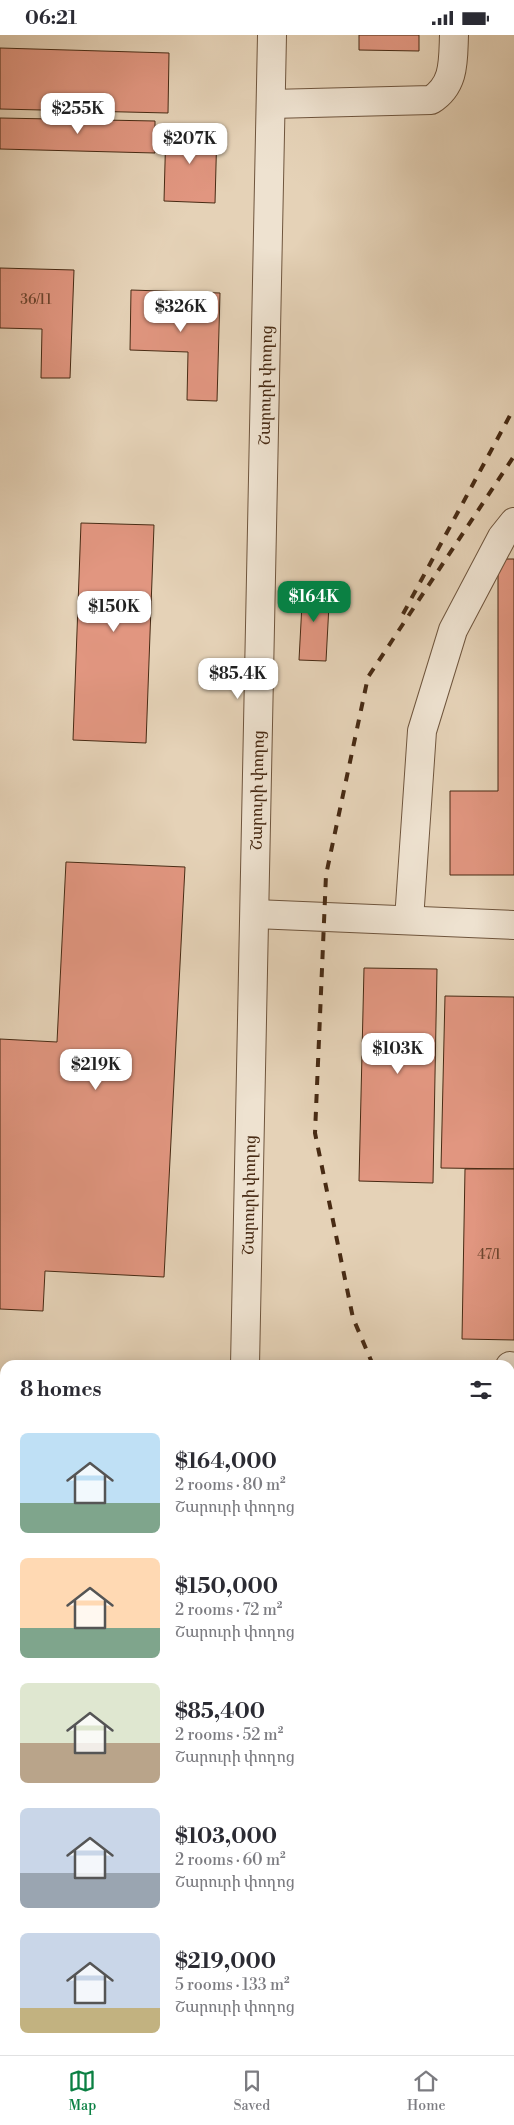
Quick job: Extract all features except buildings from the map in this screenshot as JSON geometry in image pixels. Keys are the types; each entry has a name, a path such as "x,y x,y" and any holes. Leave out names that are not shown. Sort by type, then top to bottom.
{"street":[{"name":"Շարուրի փողոց","path":"245,1360 272,35"},
{"path":"271,104 431,100 440,95 453,70 454,35"},
{"path":"409,921 422,731 453,630 502,537 514,522"},
{"path":"254,914 514,925"}],"railway":[{"path":"403,614 514,408"},
{"path":"371,1360 353,1318 315,1133 326,875 368,677 514,456"}]}
